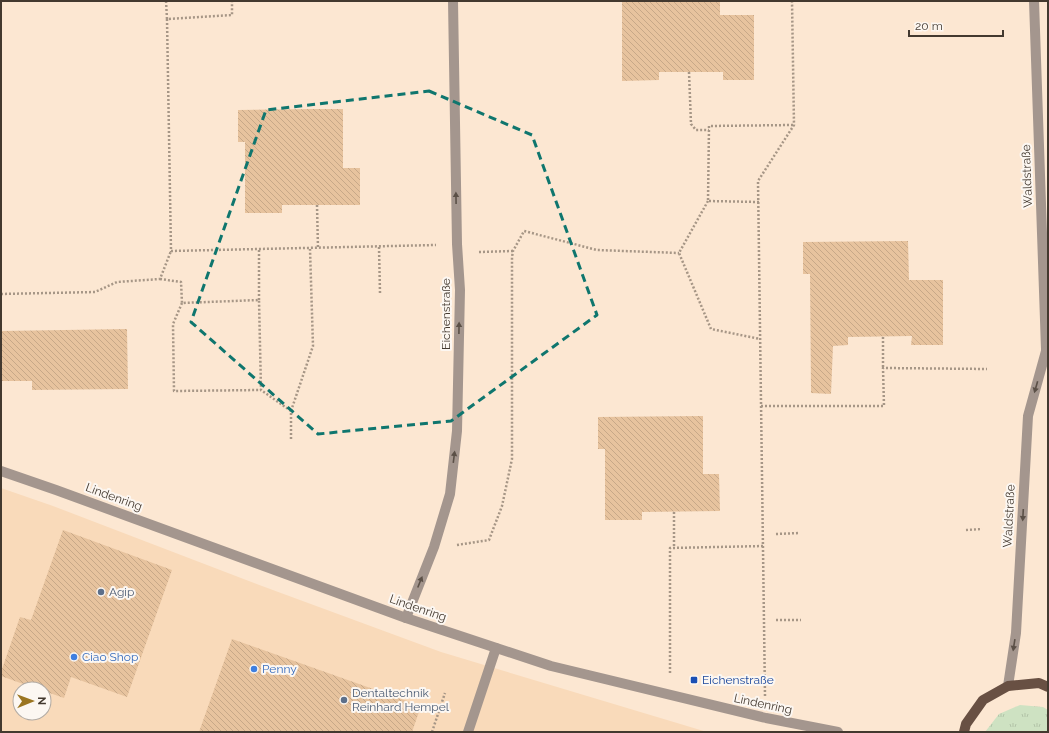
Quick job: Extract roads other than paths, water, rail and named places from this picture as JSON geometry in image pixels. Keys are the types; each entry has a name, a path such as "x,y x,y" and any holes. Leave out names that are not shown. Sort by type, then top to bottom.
{"main road":[{"path":"964,732 966,724 983,700 1008,686 1039,683 1048,687"}],"street":[{"name":"Eichenstraße","path":"406,618 434,547 450,494 457,431 460,290 457,249 452,1"},
{"name":"Waldstraße","path":"1008,686 1016,633 1028,416 1047,354 1034,1"},
{"name":"Lindenring","path":"1,471 406,618 550,666 766,718 838,732"},
{"path":"468,732 496,648"}],"place":[{"name":"Agip","path":"101,592"},
{"name":"Ciao Shop","path":"74,657"},
{"name":"Penny","path":"254,669"},
{"name":"Eichenstraße","path":"694,680"},
{"name":"Dentaltechnik Reinhard Hempel","path":"344,700"}]}
